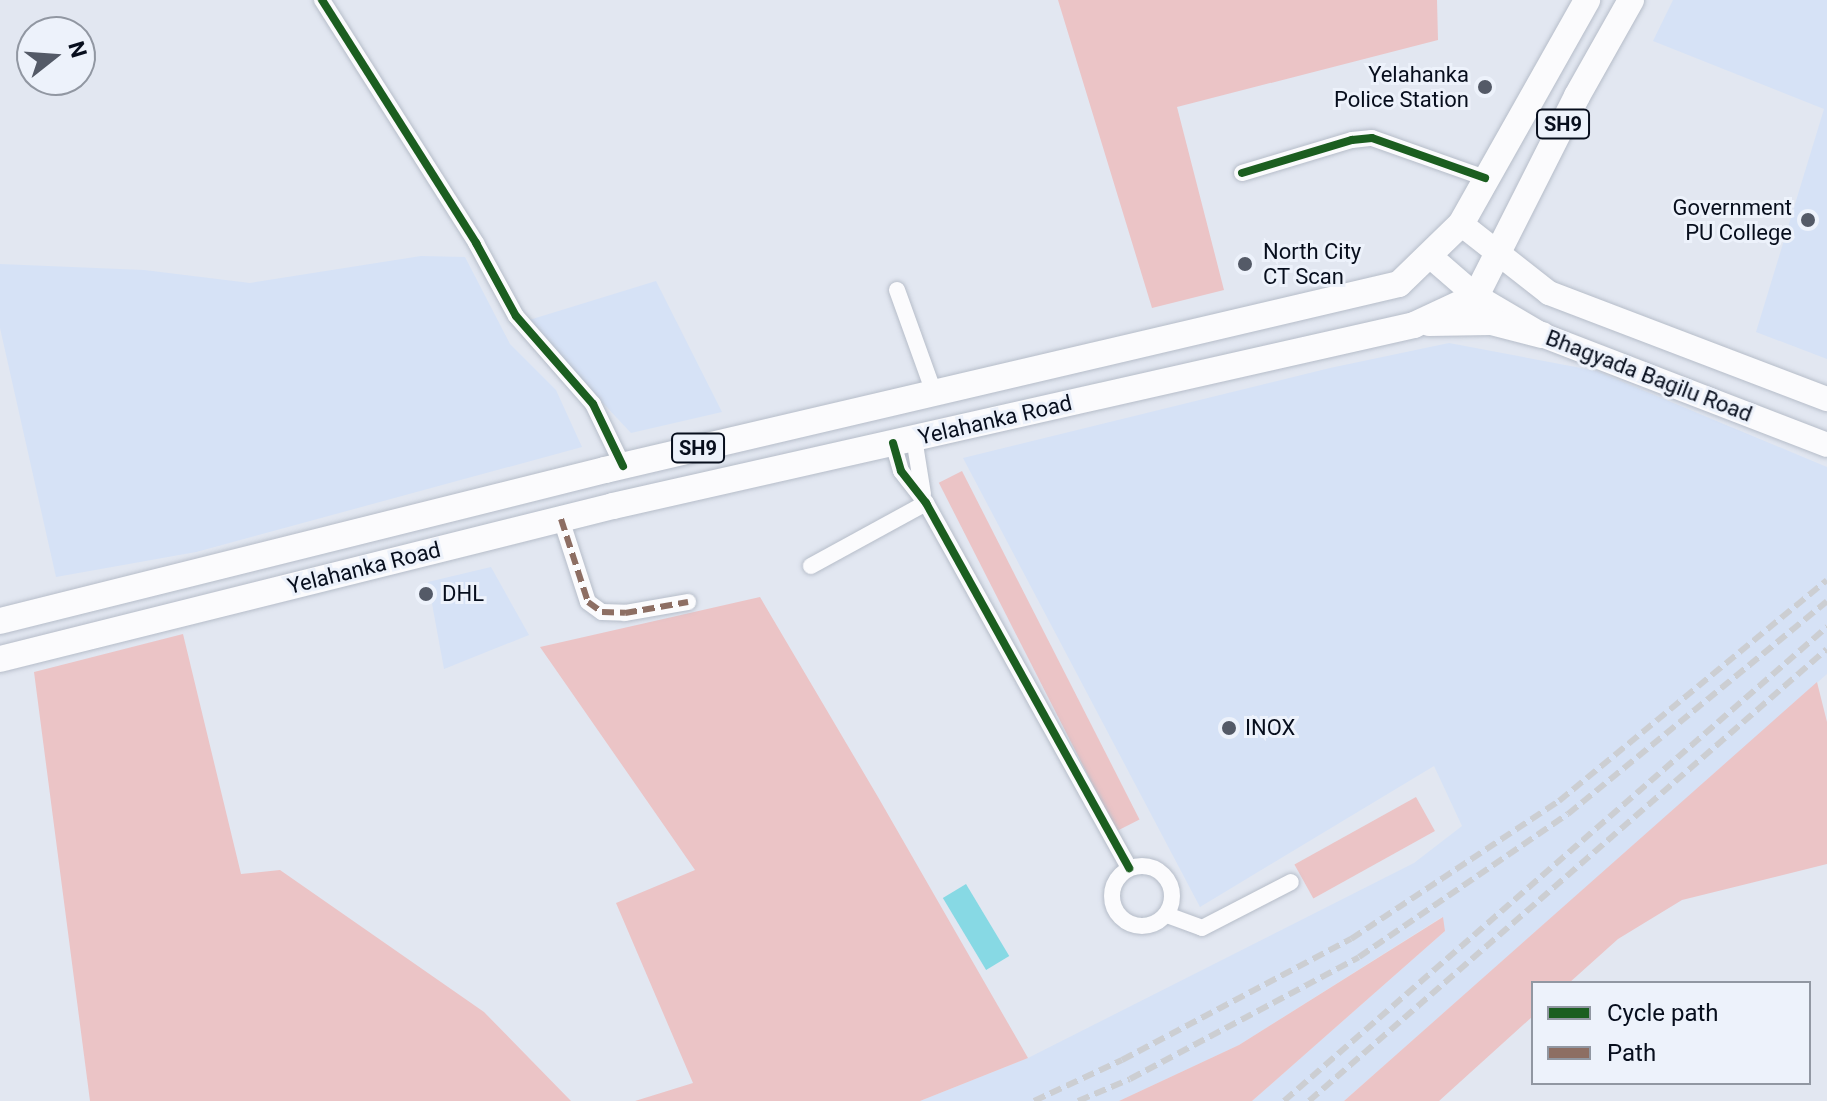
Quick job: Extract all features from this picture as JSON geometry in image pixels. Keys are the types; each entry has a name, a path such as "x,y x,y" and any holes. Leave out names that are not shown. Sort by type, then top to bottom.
{"main road":[{"name":"Yelahanka Road","path":"0,621 623,466 1399,284 1431,257 1461,224 1485,178 1546,78 1587,0"},
{"name":"SH9","path":"1476,296 1631,0"},
{"name":"Bhagyada Bagilu Road","path":"1461,224 1549,293 1827,399"},
{"name":"Bhagyada Bagilu Road","path":"1431,257 1476,296 1542,335 1827,445"},
{"name":"Yelahanka Road","path":"0,659 561,519 1414,325 1476,296"},
{"path":"1414,325 1453,321 1491,322 1542,335"}],"street":[{"path":"322,0 476,243 516,316 593,404 623,466"},
{"path":"1242,173 1352,140 1372,138 1485,178"},
{"path":"897,290 934,393"},
{"path":"904,440 926,503 1129,868"},
{"path":"811,566 926,503"},
{"path":"561,519 588,602 602,612 625,613 688,602"},
{"path":"1149,866 1166,876 1173,895 1167,915 1151,926 1131,925 1122,919 1113,902 1112,892 1120,875 1129,868 1149,866"},
{"path":"1167,915 1202,928 1291,882"}],"shaded area":[{"path":"1058,0 1437,0 1438,40 1177,107 1224,290 1152,308"},
{"path":"1673,0 1827,0 1827,359 1756,332 1824,109 1653,41"},
{"path":"421,256 465,257 510,344 556,390 582,447 196,552 56,577 0,328 0,264 144,270 250,283"},
{"path":"656,281 722,412 631,433 526,321"},
{"path":"1449,343 1597,371 1827,467 1827,674 1344,1101 1252,1101 1445,931 1442,917 1239,1045 1119,1101 920,1101 1028,1058 1414,863 1462,826 1434,766 1200,907 963,458 1330,368"},
{"path":"962,471 1140,819 1116,831 939,483"},
{"path":"491,567 529,635 444,669 428,582"},
{"path":"760,597 1028,1058 920,1101 635,1101 693,1083 616,903 695,870 540,647"},
{"path":"183,634 241,874 280,870 484,1012 571,1101 90,1101 34,672"},
{"path":"1817,682 1827,722 1827,864 1682,900 1618,939 1571,981 1531,981 1531,1018 1439,1101 1344,1101"},
{"path":"1416,797 1435,831 1313,898 1294,864"},
{"path":"1443,917 1445,931 1252,1101 1119,1101 1239,1045"}],"water":[{"path":"966,884 1009,956 986,970 943,898"}],"railway":[{"path":"1034,1101 1122,1060 1351,939 1559,801 1827,580"},
{"path":"1078,1101 1130,1079 1359,957 1568,814 1827,601"},
{"path":"1284,1101 1827,627"},
{"path":"1309,1101 1827,649"}],"marked path":[{"path":"561,519 588,602 602,612 625,613 688,602"}],"cycle path":[{"path":"322,0 476,243 516,316 593,404 623,466"},
{"path":"1242,173 1352,140 1372,138 1485,178"},
{"path":"893,443 901,471 926,503 1129,868"}],"place":[{"name":"Yelahanka Police Station","path":"1485,87"},
{"name":"Government PU College","path":"1808,220"},
{"name":"North City CT Scan","path":"1245,264"},
{"name":"DHL","path":"426,594"},
{"name":"INOX","path":"1229,728"}]}
